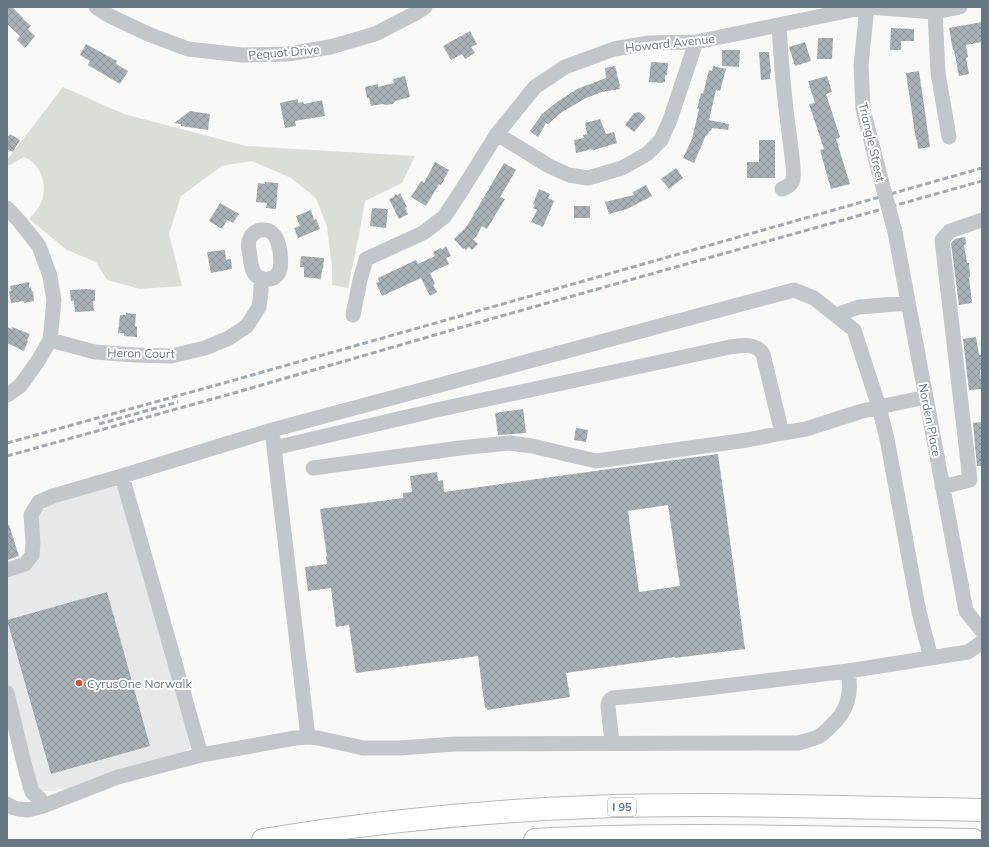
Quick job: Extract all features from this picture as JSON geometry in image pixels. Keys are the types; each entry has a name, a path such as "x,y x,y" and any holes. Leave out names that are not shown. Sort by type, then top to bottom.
{"highway":[{"name":"I 95","path":"263,840 412,820 563,808 701,805 982,810"},
{"path":"535,840 601,837 695,836 973,840"}],"street":[{"name":"Pequot Drive","path":"96,7 108,16 148,34 188,49 242,55 288,54 330,47 375,34 425,7"},
{"name":"Howard Avenue","path":"353,315 366,259 423,232 444,217 497,134 535,87 565,67 614,49 649,43 696,42 867,7 935,12 960,7"},
{"name":"Triangle Street","path":"867,7 861,65 863,109 887,204"},
{"path":"935,12 938,73 949,137"},
{"path":"779,25 780,52 788,130 794,171 793,180 790,185 782,189"},
{"path":"497,134 549,166 569,175 588,178 622,168 647,154 661,140 670,120 696,42"},
{"name":"Norden Place","path":"887,204 895,232 966,611 982,630"},
{"path":"7,208 39,246 50,276 54,301 50,340 38,361 20,386 7,395"},
{"path":"942,487 970,480 942,240 950,231 982,220"},
{"name":"Heron Court","path":"50,340 95,352 134,355 171,356 205,348 230,338 247,326 259,307 262,278"},
{"path":"7,570 25,564 32,556 33,542 31,515 39,502 53,496 272,430 794,290 814,298 854,330 879,407 887,439 919,612 931,658"},
{"path":"836,315 859,307 908,303"},
{"path":"274,448 441,409 742,345 754,347 760,350 763,354 782,433"},
{"path":"313,468 460,448 509,443 596,461 748,440 806,429 859,412 926,396"},
{"path":"272,430 308,737"},
{"path":"122,476 200,755"},
{"path":"612,743 608,702 613,698 848,671 968,652 982,642"},
{"path":"7,804 14,808 28,810 43,806 118,778 200,755 295,738 318,738 363,748 400,748 455,744 798,743 820,736 840,717 849,697 850,688 848,671"},
{"path":"7,693 32,792 40,799 43,806"}],"shaded area":[{"path":"63,87 124,114 246,146 415,156 402,183 365,201 348,288 332,285 332,267 327,227 316,198 291,178 252,161 222,166 181,196 169,234 182,286 140,289 107,280 96,262 67,250 29,219 41,203 44,190 42,176 35,165 24,157 10,165 7,165 7,160"},
{"path":"113,485 118,488 192,746 184,753 65,790 57,788 56,791 23,791 7,725 7,577 21,572 38,518 48,504"}],"building":[{"path":"7,7 12,7 31,26 28,29 35,36 25,48 17,40 20,36 7,24"},
{"path":"982,22 982,42 966,45 968,57 966,58 969,74 959,76 949,28"},
{"path":"891,28 914,29 914,41 901,41 901,50 890,50"},
{"path":"470,31 477,44 471,47 475,53 465,59 462,54 451,60 443,46"},
{"path":"818,38 833,38 832,59 817,59"},
{"path":"805,42 811,61 795,66 789,47"},
{"path":"86,44 117,61 116,64 128,71 120,84 88,65 90,61 80,55"},
{"path":"722,50 740,50 739,67 722,66"},
{"path":"759,52 769,52 771,73 770,79 761,80"},
{"path":"651,62 668,63 665,82 649,82"},
{"path":"615,66 620,89 602,92 586,98 562,112 548,124 546,123 538,137 530,131 542,114 557,102 577,89 606,78 605,68"},
{"path":"713,66 726,69 720,91 716,90 709,120 729,124 728,130 712,128 707,136 706,135 694,163 683,158 692,139 701,93 703,94 709,70 712,71"},
{"path":"919,71 930,147 918,149 906,73"},
{"path":"405,76 410,97 395,101 393,104 371,106 369,98 367,98 365,87 378,84 378,87 394,83 393,79"},
{"path":"827,76 832,92 826,94 840,137 836,139 850,184 831,189 820,150 824,149 809,104 815,103 808,81"},
{"path":"298,99 298,103 303,102 304,104 322,100 325,116 295,121 296,126 285,128 280,103"},
{"path":"190,111 210,114 208,130 181,126 181,124 174,123"},
{"path":"639,112 646,118 634,132 625,125 634,113"},
{"path":"600,119 606,134 614,132 617,143 594,150 589,149 576,153 574,140 584,138 583,135 587,134 585,123"},
{"path":"10,134 20,140 13,152 7,149 7,138"},
{"path":"759,140 775,140 775,178 747,178 747,162 759,162"},
{"path":"435,162 449,170 441,185 439,184 426,206 411,197 421,181 424,183"},
{"path":"504,163 516,170 500,197 505,199 487,229 482,226 476,237 473,239 478,244 472,250 469,247 466,250 464,248 463,249 454,239 467,226"},
{"path":"676,168 683,178 669,189 661,179"},
{"path":"265,182 278,183 276,209 266,208 267,203 256,202 258,183 265,184"},
{"path":"646,185 652,196 627,209 609,214 605,202 634,195 633,192"},
{"path":"539,189 550,194 548,198 554,201 543,227 531,222 537,210 533,208 535,205 533,204"},
{"path":"400,193 407,207 405,208 408,214 399,219 389,199 394,197 395,194 398,195"},
{"path":"220,203 239,214 233,223 227,220 222,229 209,221"},
{"path":"574,206 590,206 590,218 574,218"},
{"path":"372,208 388,209 386,228 370,226"},
{"path":"311,210 314,220 316,219 320,229 298,238 294,228 300,226 296,216"},
{"path":"965,237 966,244 964,245 967,263 969,263 972,303 959,305 951,243 955,239"},
{"path":"446,246 451,256 446,258 449,264 430,273 435,284 433,285 437,292 430,296 421,278 382,296 376,283 379,282 378,278 416,260 418,264 435,256 433,252 441,248 442,250"},
{"path":"225,250 226,260 231,259 232,269 211,273 207,252"},
{"path":"301,256 324,258 321,279 304,277 304,267 300,267"},
{"path":"29,282 29,288 31,287 32,292 33,291 34,301 11,303 9,291 11,291 10,286"},
{"path":"70,290 95,290 95,301 93,301 94,311 75,312 74,301 71,301"},
{"path":"126,313 136,314 135,326 137,327 137,337 124,336 124,333 118,333 120,315 126,315"},
{"path":"7,327 12,329 12,327 30,334 24,351 7,343"},
{"path":"976,337 979,355 981,355 982,370 980,370 982,389 969,390 963,339"},
{"path":"523,409 526,433 498,435 495,413"},
{"path":"982,422 982,466 977,466 973,423"},
{"path":"576,428 588,430 586,442 574,440"},
{"path":"718,454 745,649 675,657 566,673 570,697 487,710 487,708 485,708 478,656 356,673 349,625 336,627 331,588 308,591 305,567 327,564 320,509 403,498 403,493 412,492 410,476 437,472 438,481 443,480 444,492","holes":["668,505 680,586 639,592 628,511"]},
{"path":"7,525 9,525 19,556 7,560"},
{"name":"CyrusOne Norwalk","path":"107,592 150,746 51,774 7,620"}],"railway":[{"path":"7,443 982,168"},
{"path":"7,456 982,181"},
{"path":"99,424 178,402"}],"place":[{"name":"CyrusOne Norwalk","path":"79,683"}]}
